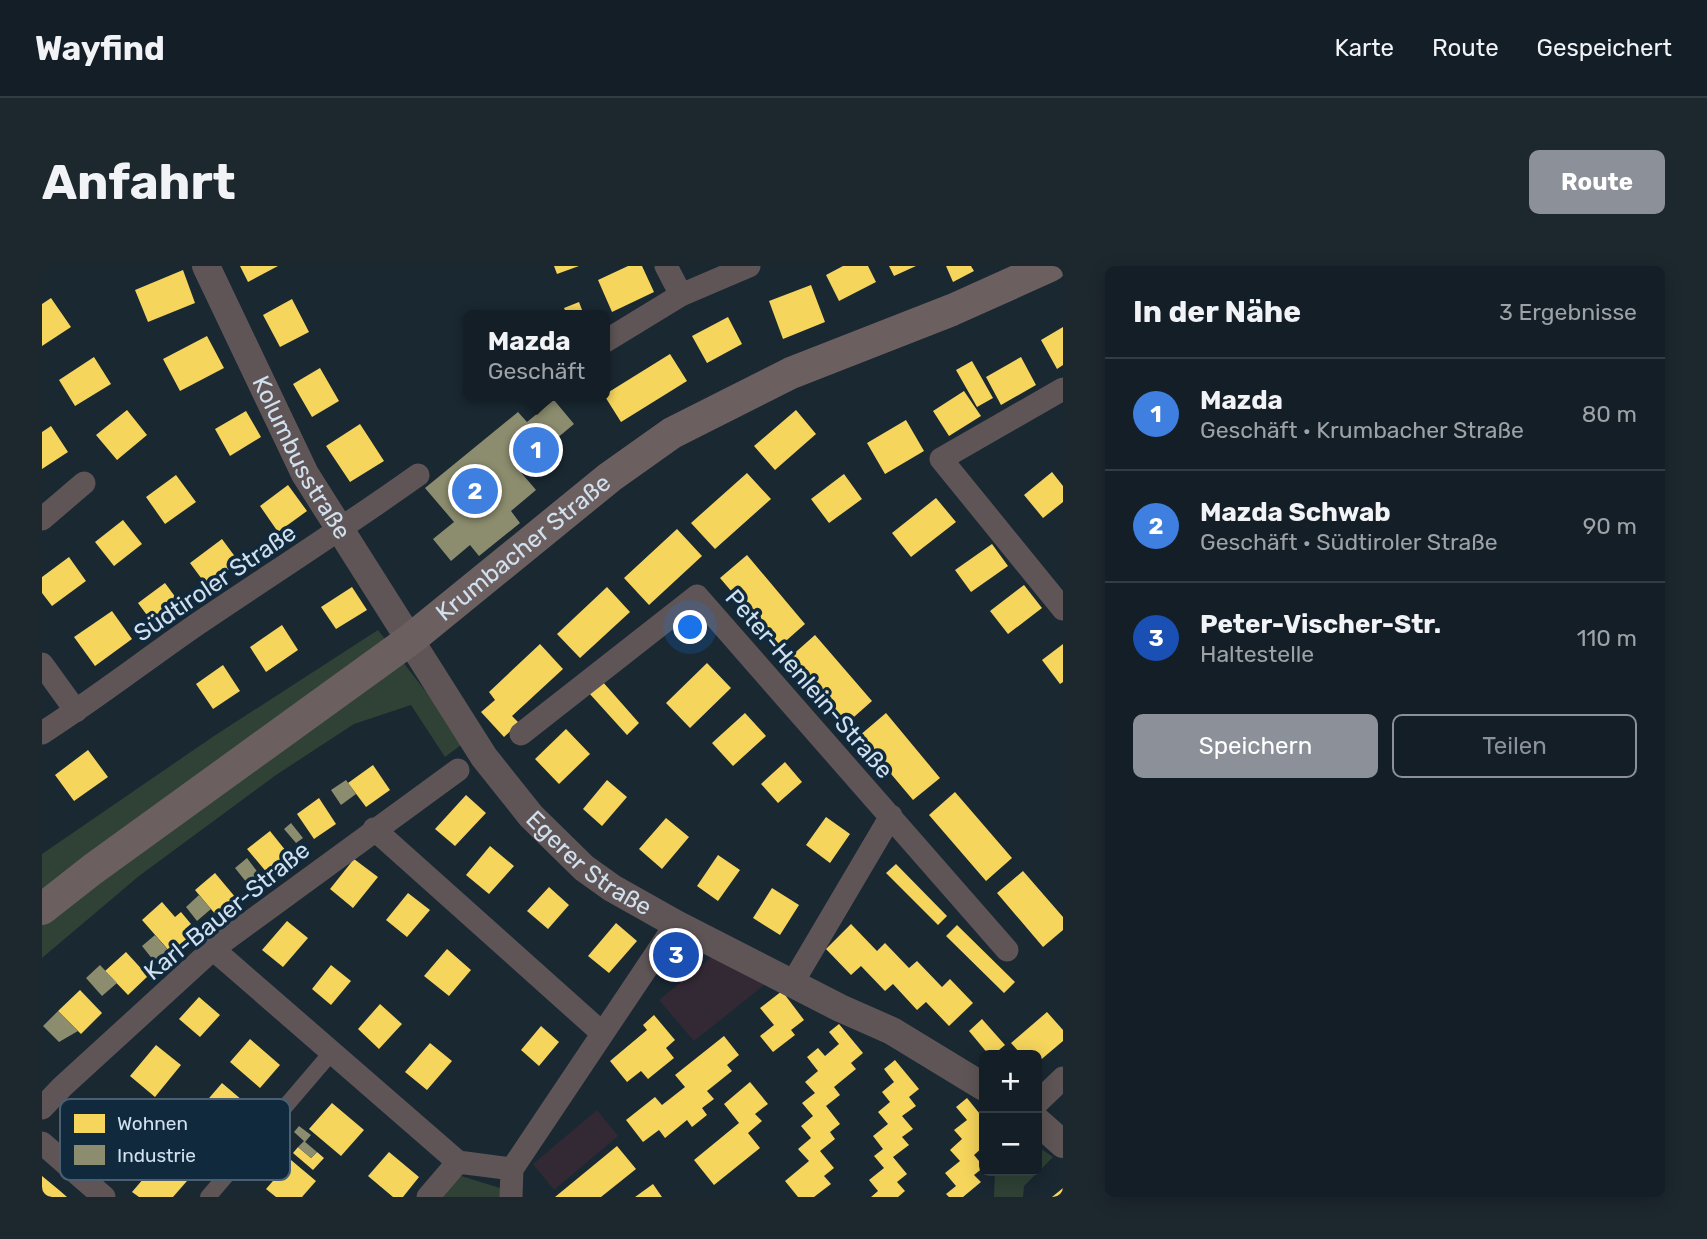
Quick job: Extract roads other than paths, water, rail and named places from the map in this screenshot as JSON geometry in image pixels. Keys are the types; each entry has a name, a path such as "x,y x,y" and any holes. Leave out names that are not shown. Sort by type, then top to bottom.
{"main road":[{"name":"Krumbacher Straße","path":"42,909 93,869 411,639 610,477 672,433 791,373 952,310 1050,266"}],"street":[{"name":"Kolumbusstraße","path":"206,266 305,474 411,639"},
{"path":"666,266 681,295"},
{"path":"610,338 681,295 749,266"},
{"path":"1063,389 940,459 1063,610"},
{"name":"Südtiroler Straße","path":"42,733 418,475"},
{"path":"42,519 84,483"},
{"name":"Peter-Henlein-Straße","path":"521,734 697,596 1007,950"},
{"name":"Egerer Straße","path":"411,639 484,757 531,816 584,868 612,888 676,923 840,1008 892,1031 979,1084"},
{"path":"42,664 76,711"},
{"name":"Karl-Bauer-Straße","path":"42,1108 213,948 458,770"},
{"name":"Peter-Henlein-Straße","path":"793,982 891,816"},
{"path":"374,829 602,1033"},
{"path":"511,1197 512,1169 676,923"},
{"path":"213,948 458,1162 512,1169"},
{"path":"290,1101 331,1053"},
{"path":"1042,1098 1063,1078"},
{"path":"1042,1125 1063,1143"},
{"path":"42,1143 60,1159"},
{"path":"428,1197 458,1162"},
{"path":"84,1180 104,1197"},
{"path":"208,1197 223,1180"}],"place":[{"name":"Mazda","path":"536,450"},
{"name":"Mazda Schwab","path":"475,491"},
{"name":"Peter-Vischer-Str.","path":"676,955"}]}
